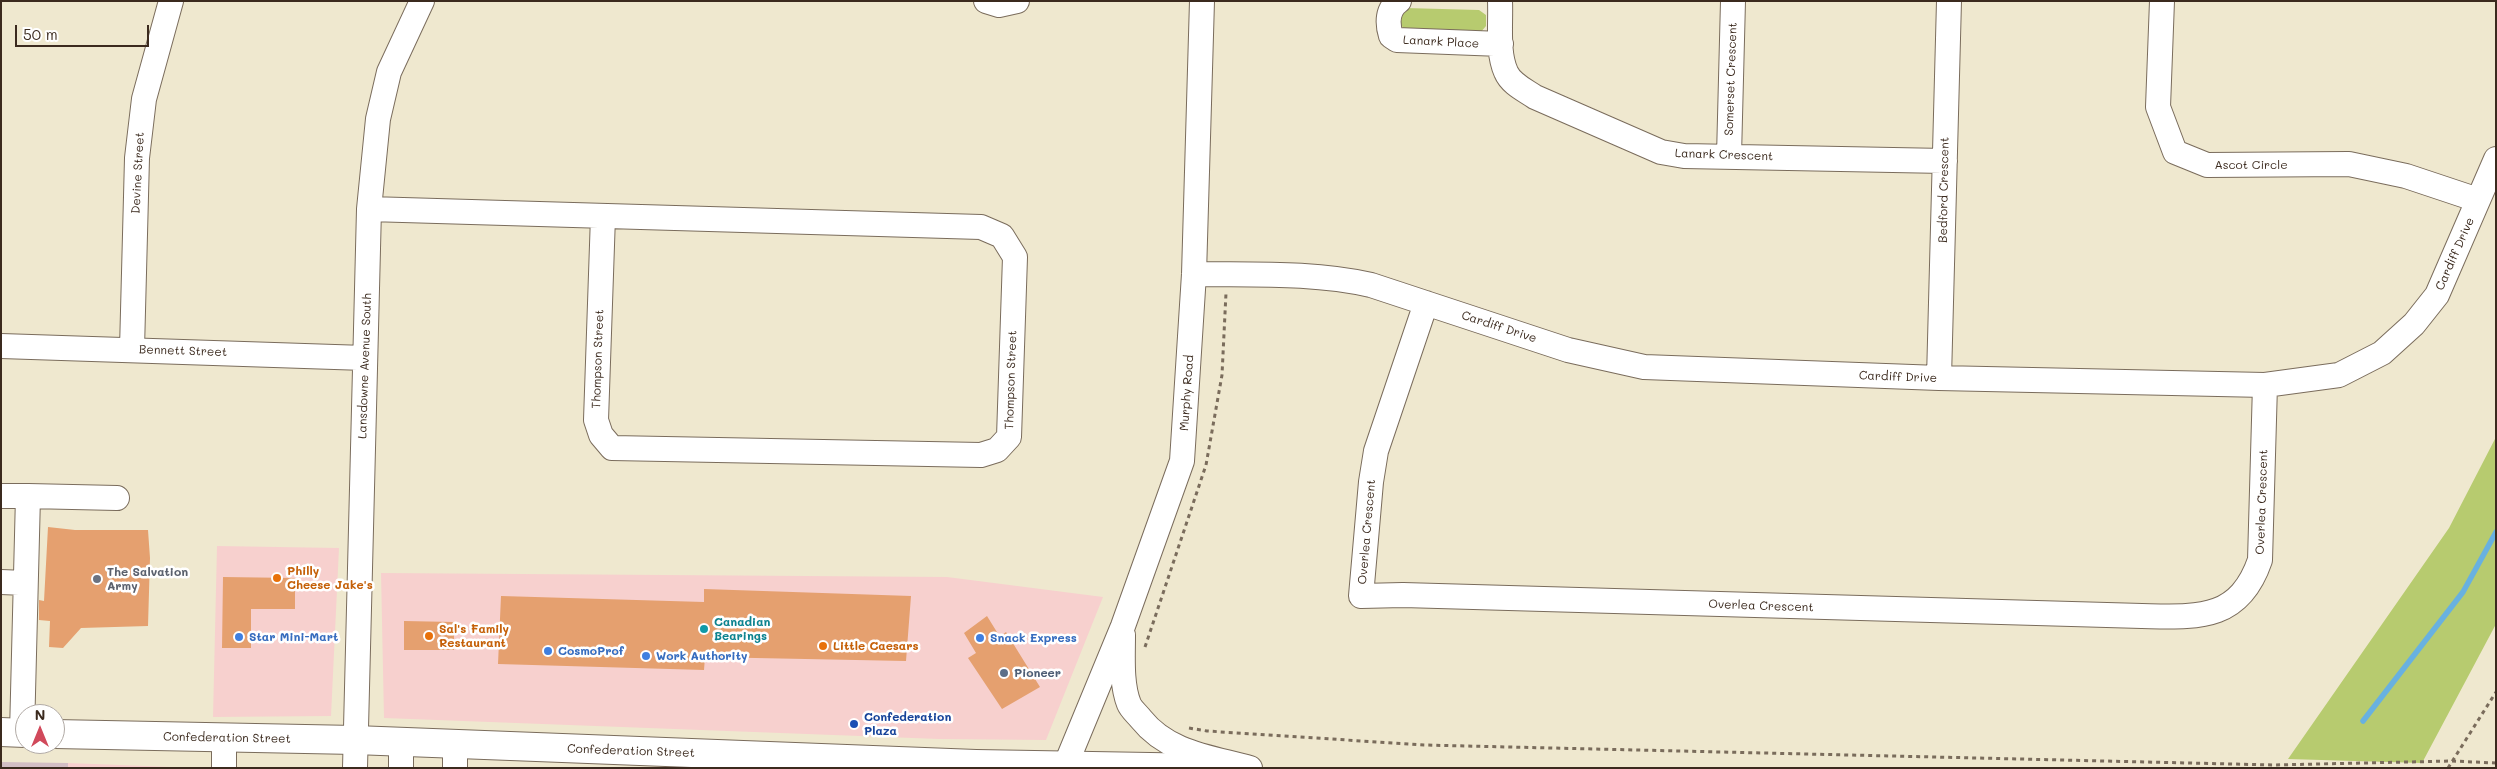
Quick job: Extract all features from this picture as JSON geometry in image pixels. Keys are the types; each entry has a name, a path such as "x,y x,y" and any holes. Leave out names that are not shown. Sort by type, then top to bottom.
{"main road":[{"name":"Confederation Street","path":"65,734 355,740 401,755 976,766 1066,764 1208,768"}],"street":[{"name":"Devine Street","path":"132,349 137,158 144,99 171,1"},
{"name":"Lansdowne Avenue South","path":"355,768 369,208 378,118 389,72 422,1"},
{"path":"986,1 999,5 1017,1"},
{"name":"Murphy Road","path":"1066,764 1123,626 1182,461 1194,274 1202,1"},
{"name":"Lanark Place","path":"1399,1 1390,10 1389,19 1391,36 1397,40 1502,44"},
{"name":"Lanark Crescent","path":"1500,1 1502,44 1506,73 1517,85 1535,97 1661,152 1684,156 1945,161"},
{"name":"Somerset Crescent","path":"1729,156 1733,1"},
{"name":"Bedford Crescent","path":"1939,378 1949,1"},
{"name":"Ascot Circle","path":"2162,1 2158,107 2175,152 2207,165 2348,164 2406,176 2478,200"},
{"name":"Cardiff Drive","path":"1194,274 1323,276 1371,285 1568,350 1644,367 1939,378 2266,385 2338,375 2382,353 2414,324 2437,295 2496,159"},
{"name":"Thompson Street","path":"369,208 981,227 1002,236 1015,257 1009,437 997,450 981,455 612,448 601,435 596,420 603,216"},
{"name":"Overlea Crescent","path":"1426,303 1376,451 1371,482 1360,596 1423,596 2173,617 2216,612 2233,603 2246,592 2260,560 2266,385"},
{"name":"Bennett Street","path":"1,346 365,358"},
{"path":"1,496 117,498"},
{"path":"18,704 28,496"},
{"path":"1,582 25,583"},
{"path":"1123,626 1123,667 1129,704 1151,732 1165,742 1184,751 1250,768"},
{"path":"224,738 224,768"}],"path":[{"path":"1144,656 1144,647 1206,465 1222,375 1227,275"},
{"path":"2448,768 2496,692"},
{"path":"1179,726 1207,731 1424,745 2274,765 2452,761 2496,764"}],"shaded area":[{"path":"217,546 339,548 331,716 213,717"},
{"path":"381,573 947,577 1103,597 1046,740 939,739 384,718"},
{"path":"1,762 68,763 68,768 1,768"},
{"path":"68,763 198,768 68,768"}],"green space":[{"path":"1405,8 1479,10 1486,15 1486,26 1480,33 1404,30 1399,20"},
{"path":"2496,437 2496,624 2422,763 2288,759 2449,528"}],"building":[{"name":"The Salvation Army","path":"48,527 75,530 148,530 150,558 148,626 81,628 63,648 49,647 50,621 39,620 39,600 44,601"},
{"path":"223,577 295,578 295,609 251,609 251,648 222,648"},
{"name":"Canadian Bearings","path":"704,589 911,596 906,661 705,657 704,670 498,664 501,596 704,602"},
{"name":"Pioneer","path":"987,616 1000,637 1006,632 1040,687 1002,709 968,658 976,653 964,633"},
{"name":"Sal's Family Restaurant","path":"404,621 454,622 454,650 404,650"}],"waterway":[{"path":"2363,721 2463,592 2496,532"}],"place":[{"name":"Philly Cheese Jake's","path":"277,578"},
{"name":"The Salvation Army","path":"97,579"},
{"name":"Canadian Bearings","path":"704,629"},
{"name":"Sal's Family Restaurant","path":"429,636"},
{"name":"Star Mini-Mart","path":"239,637"},
{"name":"Snack Express","path":"980,638"},
{"name":"Little Caesars","path":"823,646"},
{"name":"CosmoProf","path":"548,651"},
{"name":"Work Authority","path":"646,656"},
{"name":"Pioneer","path":"1004,673"},
{"name":"Confederation Plaza","path":"854,724"}]}
